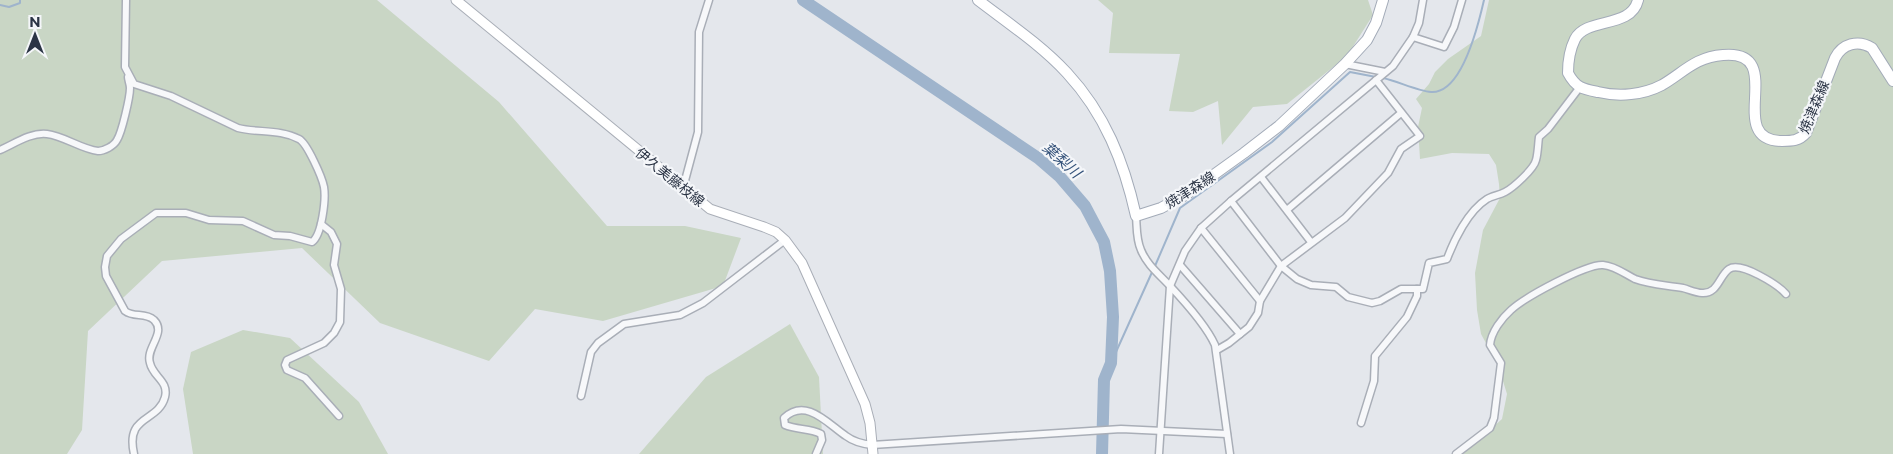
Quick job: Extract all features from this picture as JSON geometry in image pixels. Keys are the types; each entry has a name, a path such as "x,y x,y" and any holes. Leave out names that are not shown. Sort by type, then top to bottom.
{"main road":[{"name":"伊久美藤枝線","path":"456,0 710,210 764,227 776,232 785,240 802,263 864,404 870,423 873,449"},
{"path":"978,0 1067,72 1085,95 1101,119 1113,143 1127,177 1136,216"},
{"name":"焼津森線","path":"1136,216 1161,208 1187,194 1279,126 1345,64 1367,40 1376,23 1383,0"},
{"path":"1580,87 1573,83 1568,73 1568,63 1575,38 1584,29 1613,22 1628,14 1637,5 1638,0"},
{"name":"焼津森線","path":"1580,87 1603,93 1635,94 1650,91 1686,67 1712,56 1725,54 1740,56 1754,68 1756,84 1754,111 1758,131 1765,137 1776,141 1793,141 1801,138 1806,133 1835,58 1839,51 1846,46 1859,43 1867,44 1872,48 1893,81"}],"street":[{"path":"0,150 31,136 46,134 100,151 117,141 130,88 126,67 126,0"},
{"path":"1159,454 1170,286 1185,251 1201,228 1376,80 1403,54 1414,37 1419,23 1423,0"},
{"path":"1414,37 1444,47 1454,28 1462,0"},
{"path":"683,188 698,132 699,32 707,1"},
{"path":"1345,64 1385,72"},
{"path":"127,73 134,84 171,96 227,124 250,131 280,132 302,140 324,186 325,200 321,224 316,239 312,242 290,236 274,235 243,221 209,220 186,213 156,213 121,239 111,250 107,256 106,276 125,311 130,315 146,315 153,319 158,326 158,334 150,354 150,364 164,382 166,392 160,406 135,427 132,436 134,454"},
{"path":"1217,350 1249,327 1258,313 1260,301 1281,266 1345,218 1388,173 1401,149 1420,136 1400,113 1376,80"},
{"path":"1231,201 1281,266 1297,279 1311,285 1336,287 1348,297 1372,303 1380,301 1401,289 1423,289 1429,263 1447,259 1452,244 1462,226 1477,209 1487,199 1505,192 1516,185 1536,161 1539,136 1548,129 1580,87"},
{"path":"1288,210 1400,113"},
{"path":"1262,177 1311,242"},
{"path":"1136,216 1137,236 1141,250 1151,267 1170,286 1207,331 1217,350 1230,454"},
{"path":"321,224 332,232 337,244 334,265 341,289 340,322 334,333 324,343 287,360 285,365 287,370 305,378 338,416"},
{"path":"1201,228 1260,301"},
{"path":"581,396 591,352 598,343 624,324 680,315 702,303 785,240"},
{"path":"1180,265 1240,334"},
{"path":"1456,454 1490,428 1494,418 1501,363 1490,345 1495,330 1511,310 1558,280 1602,265 1612,267 1636,279 1654,285 1707,293 1718,284 1728,269 1733,267 1764,277 1786,294"},
{"path":"1360,423 1374,381 1375,356 1407,317 1414,304 1418,289"},
{"path":"816,454 822,440 821,434 813,430 797,430 785,425 784,418 791,411 804,410 826,419 847,437 873,449 1094,430 1121,429 1227,434"}],"green space":[{"path":"0,0 377,0 499,102 607,226 685,226 741,238 723,286 603,321 535,309 489,361 380,323 302,248 162,261 88,331 82,430 67,454 0,454"},
{"path":"1098,0 1368,0 1373,15 1347,56 1287,104 1253,107 1222,145 1218,101 1193,112 1169,111 1180,54 1109,53 1113,13"},
{"path":"1489,0 1893,0 1893,454 1463,454 1502,419 1507,394 1498,365 1481,334 1477,310 1475,273 1483,230 1500,198 1499,184 1496,165 1489,154 1452,153 1420,159 1418,127 1422,108 1416,99 1429,84 1435,72 1448,59 1481,36"},
{"path":"790,324 819,377 823,454 639,454 706,377"},
{"path":"243,330 290,338 359,402 388,454 193,454 183,389 191,352"}],"waterway":[{"path":"0,5 9,7 20,3 20,0"},
{"name":"葉梨川","path":"803,0 1038,158 1060,177 1085,206 1104,242 1110,271 1113,317 1111,363 1104,380 1102,454"},
{"path":"1383,78 1426,91 1442,90 1452,82 1460,70 1473,39 1484,0"},
{"path":"1155,266 1180,208 1272,142 1350,72 1376,77"},
{"path":"1111,363 1153,270"}]}
